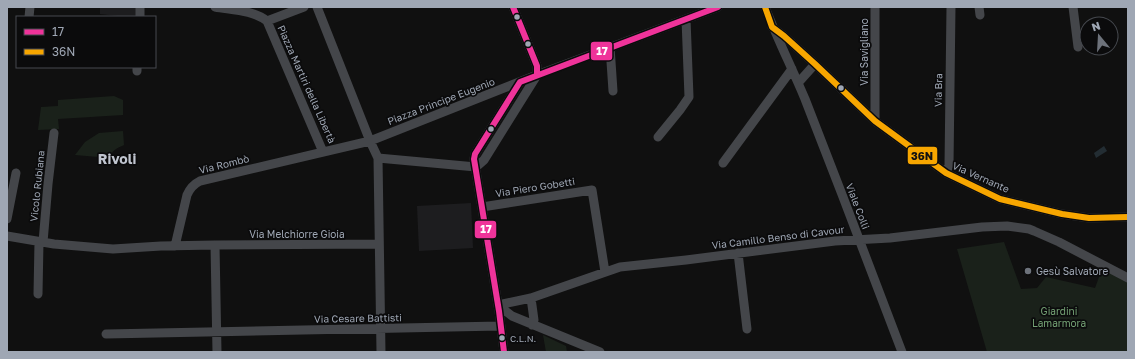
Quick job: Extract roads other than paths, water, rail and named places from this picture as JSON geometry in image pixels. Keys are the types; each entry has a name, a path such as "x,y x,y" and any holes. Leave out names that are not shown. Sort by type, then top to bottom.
{"street":[{"path":"215,7 255,14 267,21"},
{"name":"Piazza Martiri della Libertà","path":"304,7 267,21 323,152 370,141"},
{"path":"317,7 378,158 381,352"},
{"path":"378,158 476,167 484,160 537,75 537,66 513,7"},
{"name":"Piazza Principe Eugenio","path":"370,141 537,75 718,7"},
{"name":"Viale Colli","path":"765,7 772,27 798,83 902,352"},
{"name":"Via Savigliano","path":"875,7 875,121"},
{"name":"Via Bra","path":"946,173 949,165 950,7"},
{"path":"1072,7 1078,47"},
{"path":"658,137 689,97 686,19"},
{"name":"Via Vernante","path":"772,27 815,64 875,121 946,173 1000,199 1062,214 1089,218 1128,217"},
{"path":"610,47 613,90"},
{"path":"798,83 815,64"},
{"path":"723,163 792,69"},
{"path":"504,352 474,158 475,154 520,82"},
{"name":"Vicolo Rubiana","path":"38,294 41,242 54,133"},
{"name":"Via Rombò","path":"175,246 187,195 195,183 323,152"},
{"path":"7,219 16,173"},
{"name":"Via Piero Gobetti","path":"482,207 592,190 605,272"},
{"name":"Via Camillo Benso di Cavour","path":"498,306 532,298 620,267 738,254 835,241 904,237 982,227 1007,226 1029,229 1059,242 1128,278"},
{"path":"7,236 41,242 113,249 215,245 217,352"},
{"name":"Via Melchiorre Gioia","path":"215,245 380,244"},
{"path":"738,254 747,329"},
{"path":"532,298 535,326"},
{"path":"498,306 512,316 596,351"},
{"name":"Via Cesare Battisti","path":"106,334 216,333 500,326"}],"place":[{"name":"Gesù Salvatore","path":"1028,271"},
{"name":"C.L.N.","path":"502,338"}],"district":[{"name":"Rivoli","path":"117,158"}],"park label":[{"name":"Giardini Lamarmora","path":"1059,316"}]}
